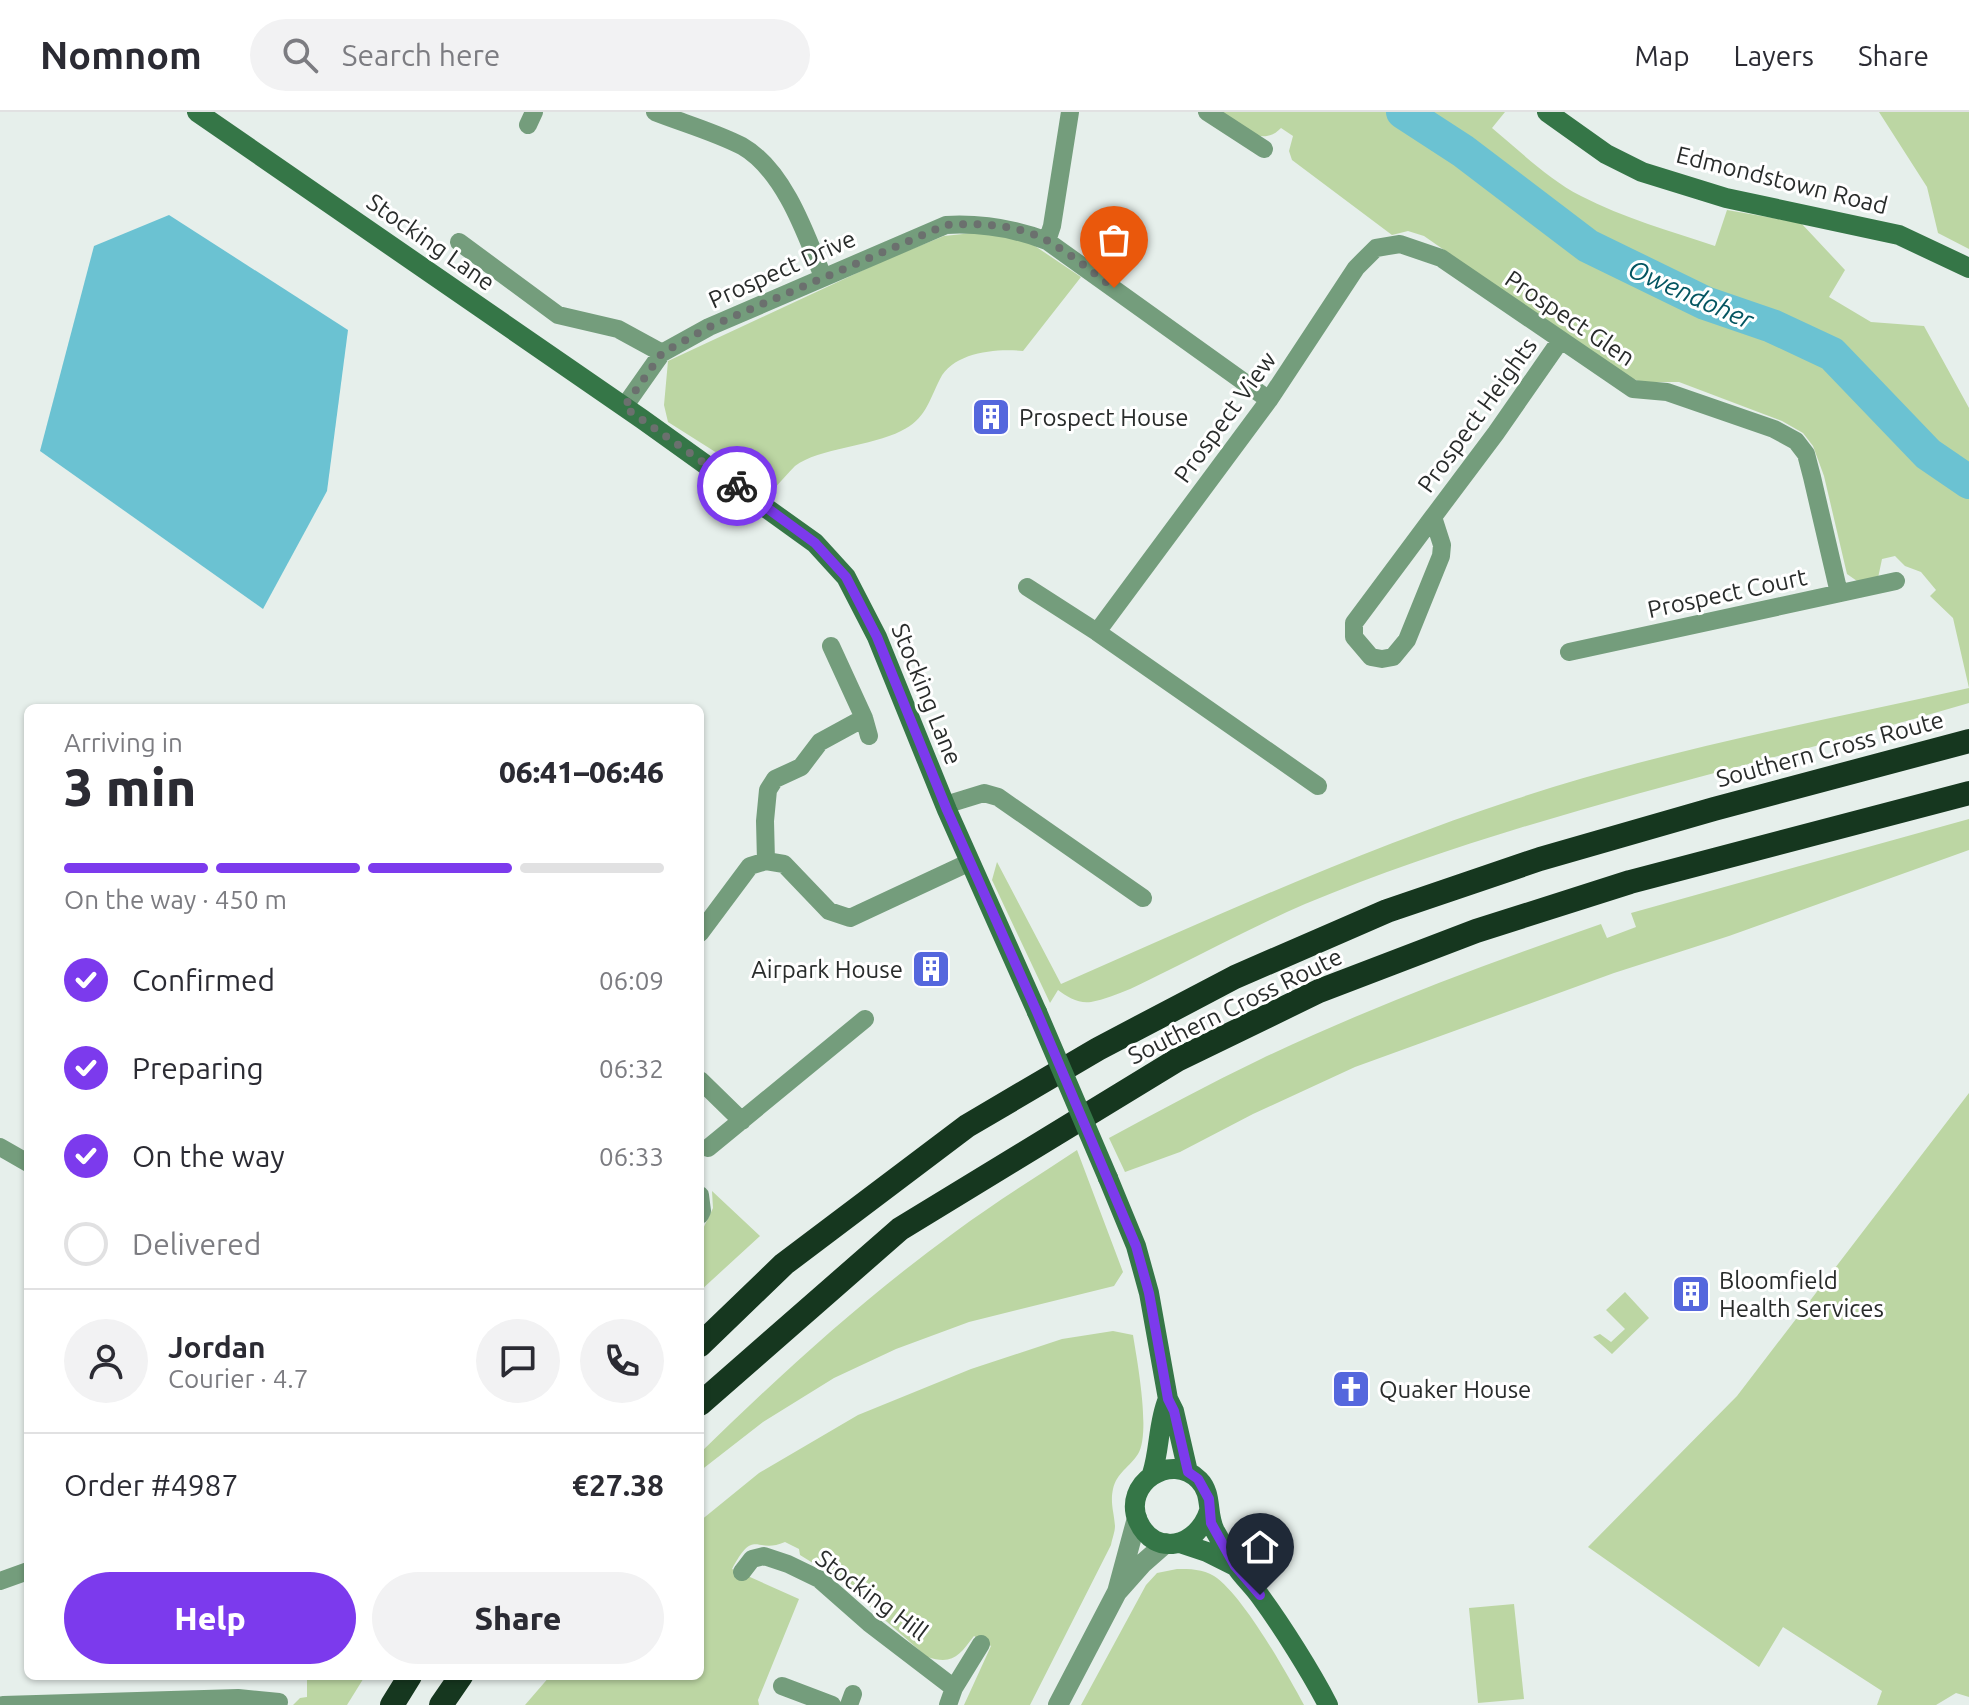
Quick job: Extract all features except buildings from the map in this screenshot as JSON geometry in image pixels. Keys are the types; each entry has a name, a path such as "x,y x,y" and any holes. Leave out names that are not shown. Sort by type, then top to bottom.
{"highway":[{"name":"Southern Cross Route","path":"704,1341 784,1264 967,1126 1098,1049 1235,977 1387,911 1540,859 1969,741"},
{"name":"Southern Cross Route","path":"704,1400 900,1229 1177,1060 1304,998 1476,931 1630,882 1969,793"},
{"path":"392,1705 408,1680"},
{"path":"441,1705 458,1680"}],"main road":[{"name":"Stocking Lane","path":"197,112 772,511 815,543 846,577 877,637 945,805 1136,1246 1149,1293 1168,1399 1174,1411 1188,1472 1205,1488 1211,1523 1235,1566 1260,1595 1328,1705"},
{"name":"Edmondstown Road","path":"1547,112 1606,154 1642,172 1726,198 1899,235 1969,268"},
{"name":"Stocking Lane","path":"1168,1399 1163,1410 1160,1449 1152,1474 1137,1493 1137,1518 1143,1530 1153,1539 1202,1550 1235,1566"},
{"path":"1152,1474 1164,1469 1188,1472"},
{"path":"1173,1543 1194,1537 1205,1526 1209,1511"}],"street":[{"path":"655,112 744,147 763,165 781,186 798,217 823,277"},
{"path":"1047,241 1070,112"},
{"path":"1207,112 1264,149"},
{"name":"Prospect Drive","path":"624,407 662,353 709,327 946,225 979,223 1019,230 1047,241 1269,400"},
{"path":"459,242 558,315 618,329 662,353"},
{"name":"Prospect View","path":"1097,632 1269,400 1356,268 1376,248 1400,244"},
{"name":"Prospect Glen","path":"1400,244 1441,258 1633,389 1667,392 1761,424 1796,441 1806,454 1839,593"},
{"name":"Prospect Heights","path":"1433,517 1442,545 1441,556 1407,640 1393,657 1371,657 1354,637 1354,623 1433,517 1496,433 1560,341"},
{"name":"Prospect Court","path":"1569,652 1896,581"},
{"path":"1027,587 1318,786"},
{"path":"831,646 869,736"},
{"path":"766,861 768,790 775,779 801,767 820,742 864,718"},
{"path":"945,805 984,793 998,797 1143,898"},
{"path":"704,928 750,866 766,861 784,864 829,911 850,918 970,862"},
{"path":"708,1148 865,1019"},
{"path":"704,1084 742,1121"},
{"path":"0,1147 24,1161"},
{"path":"1058,1705 1117,1592 1137,1518"},
{"path":"1117,1592 1148,1558 1173,1543"},
{"name":"Stocking Hill","path":"742,1572 752,1559 786,1555 819,1579 951,1697"},
{"path":"0,1581 24,1572"},
{"path":"951,1697 981,1644"},
{"path":"782,1686 800,1699 832,1705"},
{"path":"3,1705 200,1702 252,1698 279,1702"}],"green space":[{"path":"1221,112 1505,112 1492,128 1524,156 1569,189 1630,218 1715,246 1727,210 1801,223 1845,270 1829,297 1871,322 1924,326 1969,408 1969,688 1953,618 1930,596 1936,590 1921,572 1905,566 1895,556 1882,559 1878,578 1857,581 1847,574 1824,476 1813,446 1803,433 1782,421 1679,382 1641,382 1624,375 1424,236 1408,231 1392,235 1292,160 1289,151 1293,136 1281,128 1273,134 1258,136"},
{"path":"1879,112 1969,112 1969,249 1938,233 1927,187"},
{"path":"982,232 1029,242 1081,277 1023,351 989,351 965,357 946,370 925,409 909,427 889,436 805,460 795,466 774,489 668,422 664,405 668,361 887,259 944,236"},
{"path":"1969,688 1969,703 1551,819 1386,873 1305,904 1131,989 1091,1002 1073,999 1058,990 1050,1003 992,880 997,862 1061,984 1343,863 1516,799 1684,751"},
{"path":"1969,819 1969,850 1355,1067 1180,1152 1125,1172 1109,1138 1302,1040 1472,971 1601,924 1607,938 1636,927 1631,913"},
{"path":"1969,1093 1969,1697 1956,1693 1936,1705 1877,1705 1882,1691 1783,1627 1759,1667 1588,1547 1737,1396"},
{"path":"1077,1150 1123,1272 1114,1286 969,1322 896,1349 834,1378 763,1422 704,1468 704,1449 792,1366 921,1257"},
{"path":"712,1191 760,1236 704,1287 704,1227 713,1208"},
{"path":"1625,1292 1649,1318 1612,1354 1593,1337 1600,1334 1611,1342 1625,1329 1606,1310"},
{"path":"1113,1331 1133,1335 1142,1396 1142,1444 1138,1454 1117,1478 1113,1489 1115,1526 1111,1545 1030,1705 964,1705 991,1646 974,1636 955,1657 943,1660 927,1657 837,1578 785,1542 767,1546 751,1545 732,1569 799,1599 758,1700 759,1705 525,1705 547,1680 704,1680 704,1518 759,1473 858,1415 971,1369 1062,1339"},
{"path":"1177,1569 1205,1572 1225,1586 1263,1635 1304,1705 1081,1705 1146,1585 1157,1573"},
{"path":"1514,1604 1524,1699 1478,1703 1469,1608"},
{"path":"307,1680 363,1680 347,1705 293,1705 300,1698 307,1697"}],"water":[{"path":"169,215 348,330 327,491 263,609 40,451 94,246"}],"waterway":[{"name":"Owendoher","path":"1403,112 1463,151 1588,246 1705,303 1772,326 1832,354 1928,454 1969,482"}],"way so far":[{"path":"737,486 624,407 662,353 709,327 946,225 979,223 1019,230 1047,241 1114,288"}],"place":[{"name":"Prospect House","path":"991,417"},
{"name":"Airpark House","path":"931,969"},
{"name":"Bloomfield Health Services","path":"1691,1294"},
{"name":"Quaker House","path":"1351,1389"}],"route":[{"path":"737,486 815,543 846,577 877,637 947,810 1136,1246 1149,1293 1168,1399 1174,1411 1188,1472 1205,1488 1211,1523 1235,1566 1260,1595"}]}
